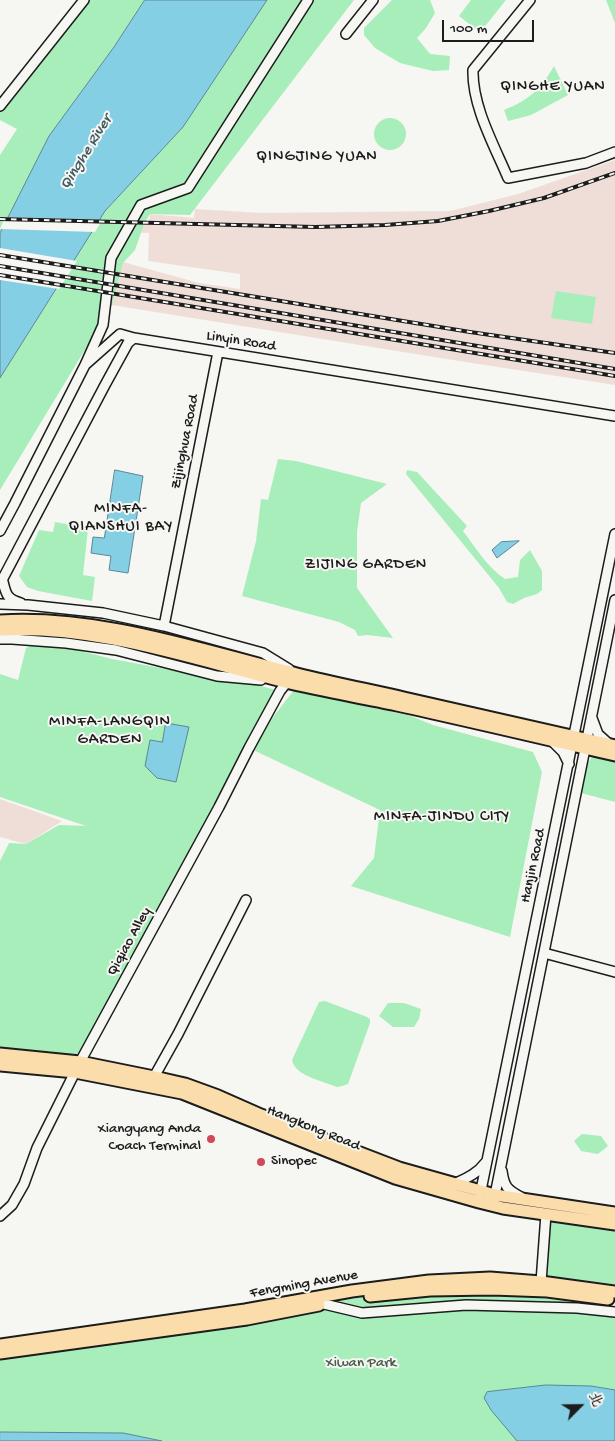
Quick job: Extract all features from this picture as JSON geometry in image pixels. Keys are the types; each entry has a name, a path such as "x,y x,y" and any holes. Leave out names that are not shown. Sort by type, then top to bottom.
{"main road":[{"path":"0,620 59,621 103,627 194,652 286,682 610,749"},
{"path":"0,630 59,631 194,652 298,674 554,737"},
{"name":"Hangkong Road","path":"0,1054 154,1077 185,1084 398,1168 454,1184 480,1197"},
{"name":"Hangkong Road","path":"0,1064 78,1067 182,1093 395,1178 494,1200 546,1214 615,1224"},
{"name":"Hangkong Road","path":"494,1200 525,1200 615,1213"},
{"name":"Fengming Avenue","path":"0,1345 246,1310 352,1291 429,1281 490,1278 541,1282 615,1292"},
{"name":"Fengming Avenue","path":"0,1353 247,1318 354,1298 430,1290 492,1289 547,1291 615,1300"}],"street":[{"path":"0,106 84,0"},
{"path":"0,531 85,365 103,325 111,258 142,205 188,188 308,0"},
{"path":"346,34 373,0"},
{"path":"530,0 473,70 472,84 485,124 508,178 586,163 615,152"},
{"path":"0,99 11,92"},
{"name":"Linyin Road","path":"85,365 120,334 218,352 615,416"},
{"path":"28,605 13,601 7,596 1,581 128,343 134,338"},
{"name":"Zijinghua Road","path":"164,626 218,352"},
{"name":"Hanjin Road","path":"480,1197 615,534"},
{"name":"Hanjin Road","path":"494,1200 615,600"},
{"path":"0,604 103,613 164,626 263,653 298,674"},
{"path":"0,639 12,638 66,643 116,650 217,676 286,682"},
{"name":"Qiqiao Alley","path":"0,1216 12,1205 24,1184 38,1148 78,1067 286,682"},
{"path":"569,764 554,737 570,728 578,717"},
{"path":"582,765 592,755 610,749 598,734 592,717"},
{"path":"154,1077 246,900"},
{"path":"544,954 615,972"},
{"path":"454,1184 479,1171 488,1160"},
{"path":"501,1166 503,1182 510,1192 525,1200"},
{"path":"541,1282 546,1214"},
{"path":"324,1304 362,1313 466,1305 577,1308 615,1312"}],"shaded area":[{"path":"615,160 615,385 112,305 109,298 0,248 123,262 199,283 240,289 240,274 148,261 149,233 0,229 0,217 149,222 150,214 194,218 195,209 261,213 450,211 518,194"},
{"path":"0,799 62,821 26,844 0,837"}],"green space":[{"path":"84,0 145,0 114,47 49,136 0,233 0,155 17,129 0,120 0,106"},
{"path":"267,0 354,0 190,215 150,214 144,224 135,250 123,263 112,305 0,490 0,378 105,211 183,127"},
{"path":"392,0 430,0 435,13 417,38 430,54 450,56 449,70 433,71 400,63 375,48 364,35 364,28"},
{"path":"471,0 506,0 482,30 478,31 459,16"},
{"path":"606,0 615,0 615,23"},
{"path":"554,66 568,95 531,115 508,121 504,110 534,93"},
{"path":"390,118 396,119 401,123 405,128 405,140 401,145 396,149 390,150 384,149 379,145 375,140 374,134 375,128 379,123 384,119"},
{"path":"556,291 596,297 592,324 551,318"},
{"path":"278,459 296,461 387,484 361,503 357,532 357,588 393,638 367,635 358,636 355,630 339,622 242,596 256,541 261,499 268,500"},
{"path":"407,470 417,472 467,526 463,531 487,563 505,579 518,577 520,560 530,550 542,571 542,590 513,604 507,602 499,588 406,474"},
{"path":"55,522 88,528 83,575 95,577 92,601 38,591 27,587 19,576 39,530 53,532"},
{"path":"34,644 69,648 112,659 204,676 238,680 280,691 252,744 294,690 411,716 433,725 533,752 542,772 510,937 351,886 374,858 380,810 249,748 80,1062 0,1054 0,861 9,843 26,844 59,825 86,826 0,797 0,674 18,680 26,648"},
{"path":"602,755 615,758 615,802 581,793 587,764 592,757"},
{"path":"325,1001 370,1019 348,1084 337,1087 304,1074 294,1066 292,1060 319,1002"},
{"path":"388,1003 404,1003 421,1009 419,1019 414,1027 393,1027 379,1016"},
{"path":"582,1134 601,1136 608,1146 598,1154 581,1151 574,1141"},
{"path":"546,1214 615,1223 615,1292 541,1282"},
{"name":"Xiwan Park","path":"359,1286 488,1292 615,1306 615,1441 162,1441 123,1433 0,1432 0,1341 137,1328"}],"water":[{"name":"Qinghe River","path":"145,0 267,0 183,127 105,211 0,378 0,233 49,136 114,47"},
{"path":"115,470 143,476 128,573 109,570 111,556 91,553 93,537 104,538"},
{"path":"519,541 497,558 492,550 501,542"},
{"path":"166,723 189,727 176,782 157,778 145,766 150,740 162,742"},
{"path":"546,1385 591,1386 615,1390 615,1441 517,1441 491,1410 484,1398 487,1392"},
{"path":"0,1432 123,1433 162,1441 0,1441"}],"pier":[{"path":"5,217 102,220 95,232 0,229"},
{"path":"0,248 77,261 59,289 0,280"}],"railway":[{"path":"0,219 315,227 385,225 438,221 489,211 544,198 615,173"},
{"path":"0,255 470,332 615,353"},
{"path":"0,266 615,369"},
{"path":"0,275 615,376"}],"place":[{"name":"Xiangyang Anda Coach Terminal","path":"211,1139"},
{"name":"Sinopec","path":"261,1162"}],"district":[{"name":"QINGHE YUAN","path":"553,88"},
{"name":"QINGJING YUAN","path":"317,158"},
{"name":"MINFA- QIANSHUI BAY","path":"121,519"},
{"name":"ZIJING GARDEN","path":"366,566"},
{"name":"MINFA-LANGQIN GARDEN","path":"110,732"},
{"name":"MINFA-JINDU CITY","path":"442,818"}]}
